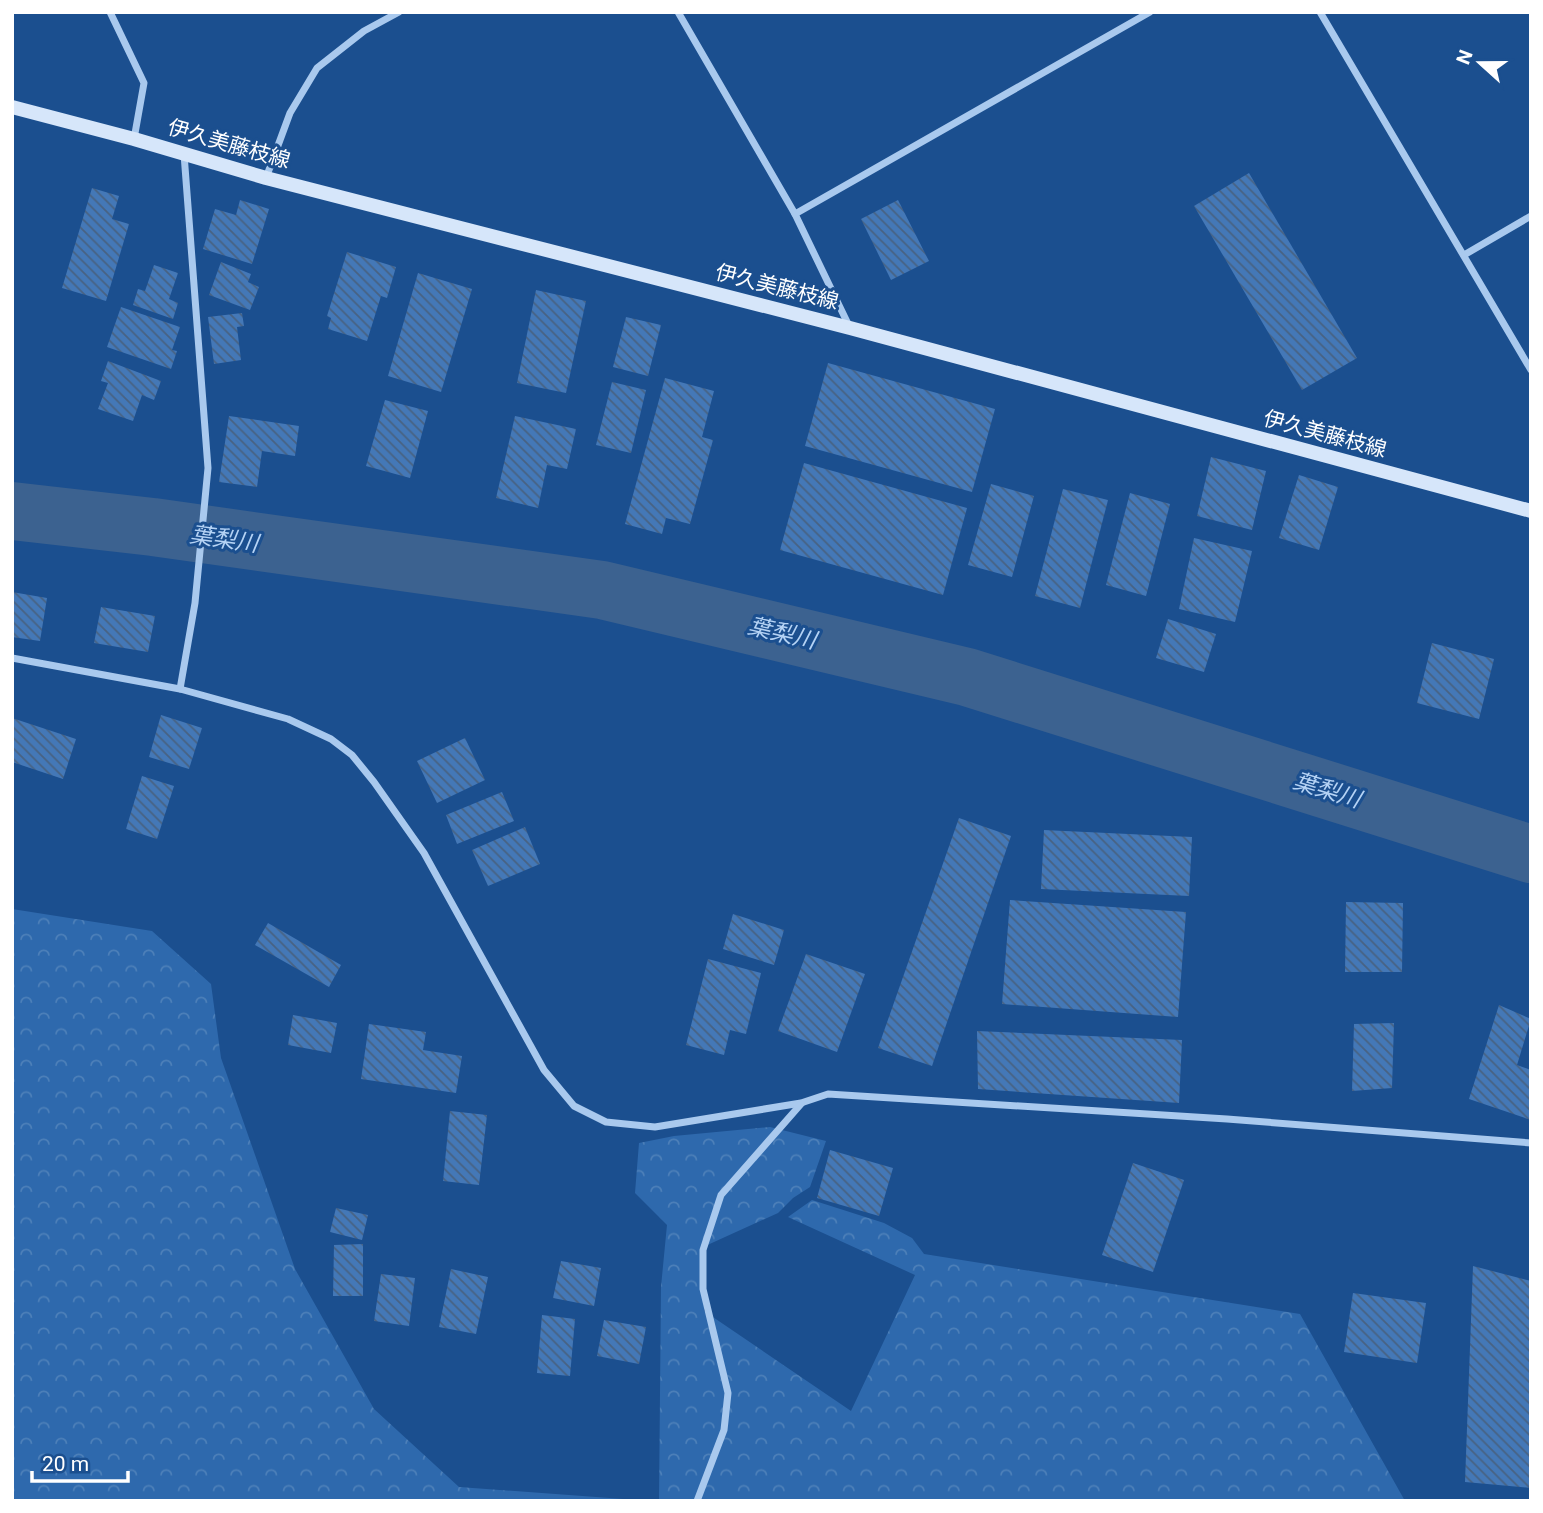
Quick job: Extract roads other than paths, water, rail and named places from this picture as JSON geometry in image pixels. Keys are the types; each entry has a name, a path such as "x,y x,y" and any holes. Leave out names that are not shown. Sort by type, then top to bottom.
{"main road":[{"name":"伊久美藤枝線","path":"12,107 266,178 850,328 1531,511"}],"street":[{"path":"110,12 144,83 134,139"},
{"path":"266,178 290,113 317,68 365,31 400,12"},
{"path":"678,12 795,214 850,328"},
{"path":"795,214 1150,12"},
{"path":"1320,12 1531,370"},
{"path":"180,689 195,603 208,468 184,153"},
{"path":"1464,255 1531,216"},
{"path":"12,658 180,689 288,719 331,739 352,755 424,853 544,1070 575,1106 606,1122 654,1127 801,1103 828,1094 1227,1119 1531,1143"},
{"path":"697,1501 724,1430 727,1393 703,1289 703,1250 722,1195 801,1103"}],"waterway":[{"name":"葉梨川","path":"12,511 153,527 602,590 967,677 1531,854"}]}
